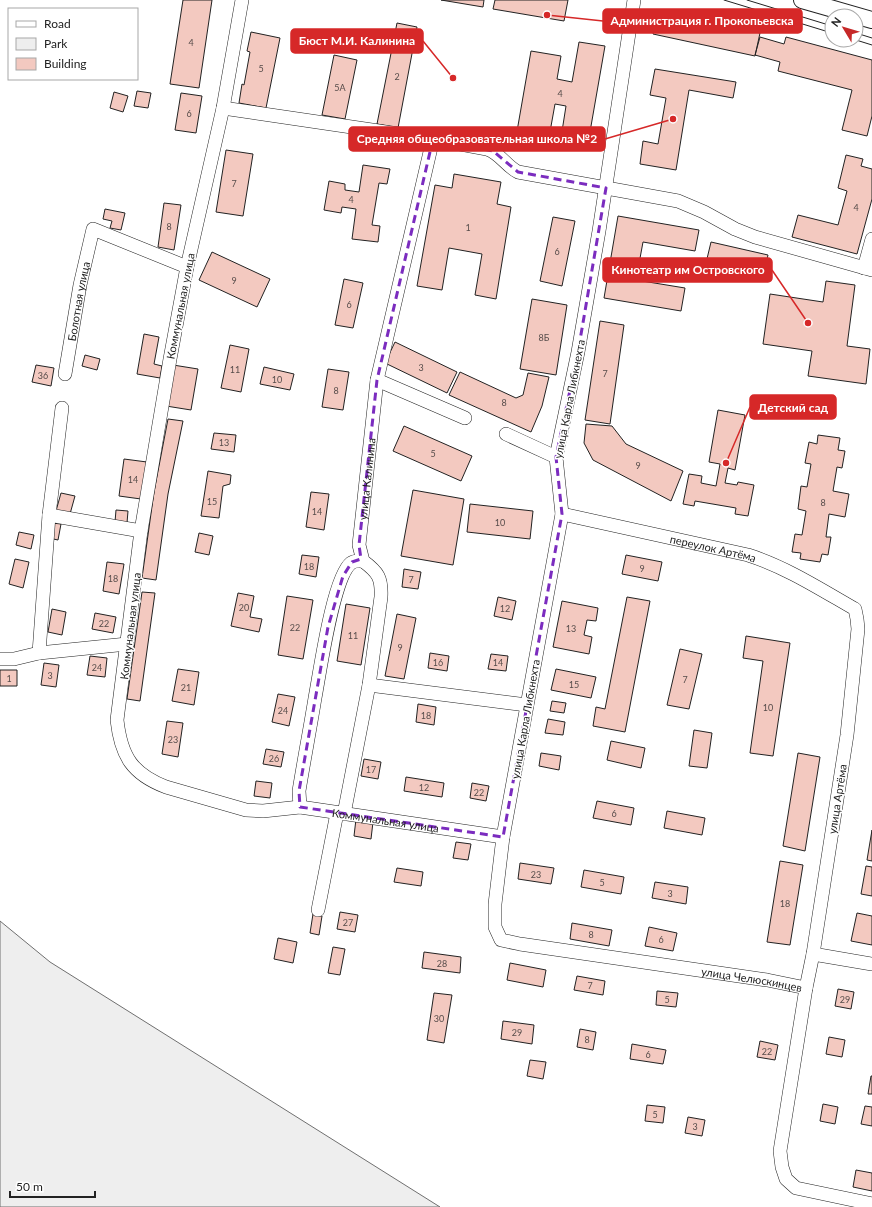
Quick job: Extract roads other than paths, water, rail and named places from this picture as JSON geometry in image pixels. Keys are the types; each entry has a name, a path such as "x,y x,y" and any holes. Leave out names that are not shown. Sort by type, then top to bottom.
{"main road":[{"path":"802,0 872,20"}],"street":[{"name":"Коммунальная улица","path":"242,0 223,108 188,267 170,359 141,531 118,720 119,738 124,752 138,770 156,783 246,810 263,811 300,807 504,837"},
{"name":"улица Карла Либкнехта","path":"500,940 495,927 495,904 504,837 562,514 556,457 578,352 606,188 634,0"},
{"path":"223,108 433,139 487,149 493,151 512,169 518,172 678,201 704,212 735,230 868,269 872,239"},
{"name":"улица Калинина","path":"363,561 359,545 378,380 433,139"},
{"name":"Болотная улица","path":"65,374 80,285 94,229 188,267"},
{"path":"378,380 465,418"},
{"path":"39,653 49,515 62,408"},
{"path":"506,434 556,457"},
{"name":"переулок Артёма","path":"562,514 748,554 766,560 785,569 855,609"},
{"path":"49,515 141,531"},
{"path":"300,807 298,791 328,627 338,589 348,567 352,562 363,561 374,569 380,578 381,587 369,685 318,910"},
{"name":"улица Артёма","path":"806,988 814,954 847,736 858,628 858,619 855,609"},
{"path":"0,659 14,659 39,653 127,644"},
{"path":"369,685 527,705"},
{"name":"улица Челюскинцев","path":"500,940 767,980 806,988 780,1151 782,1167 786,1179 796,1188 872,1204"},
{"path":"814,954 872,964"}],"tram line":[{"path":"724,0 824,31"},
{"path":"747,0 824,24"},
{"path":"864,36 872,38"},
{"path":"864,42 872,45"}],"place":[{"name":"Администрация г. Прокопьевска","path":"547,15"},
{"name":"Бюст М.И. Калинина","path":"453,78"},
{"name":"Средняя общеобразовательная школа №2","path":"673,119"},
{"name":"Кинотеатр им Островского","path":"808,323"},
{"name":"Детский сад","path":"726,463"}]}
